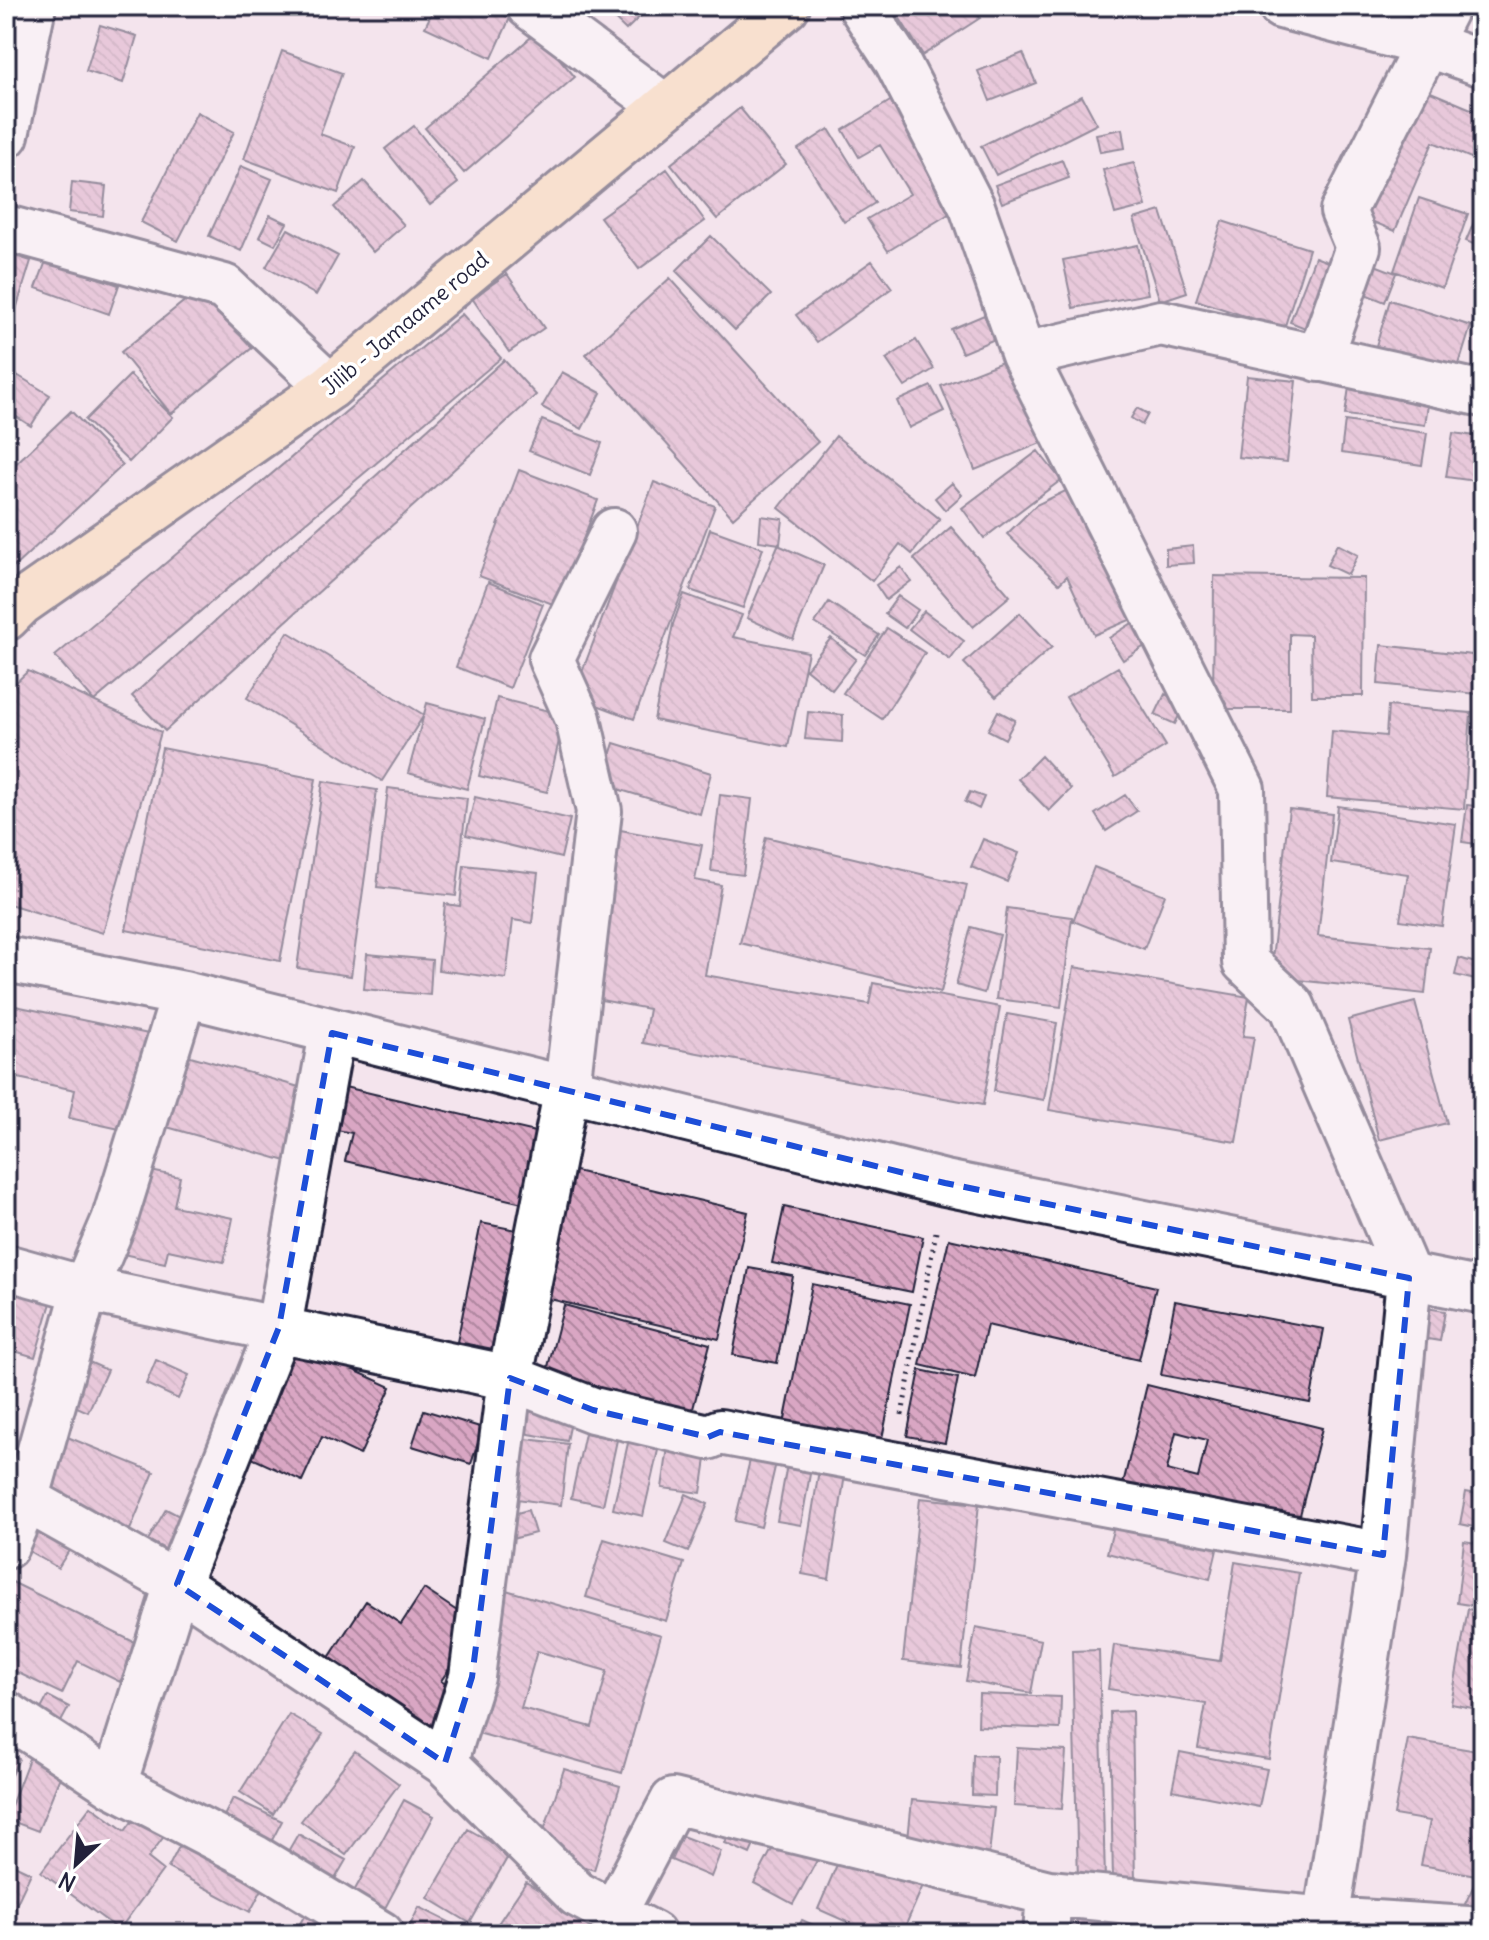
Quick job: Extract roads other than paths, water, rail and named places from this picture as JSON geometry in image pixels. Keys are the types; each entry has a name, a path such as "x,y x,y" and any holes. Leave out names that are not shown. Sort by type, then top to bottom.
{"main road":[{"name":"Jilib - Jamaame road","path":"11,601 330,387 787,6"}],"street":[{"path":"6,135 33,6"},
{"path":"529,6 665,107"},
{"path":"861,6 897,61 972,207 1024,355 1242,789 1245,962 1292,1006 1409,1278 1383,1555 1326,1927"},
{"path":"1281,6 1438,25 1483,64"},
{"path":"1319,359 1358,247 1343,211 1438,25"},
{"path":"6,228 224,287 330,387"},
{"path":"1024,355 1161,323 1483,394"},
{"path":"445,1763 472,1677 510,1378 567,1088 599,811 578,719 551,659 614,531"},
{"path":"6,959 184,994 945,1183 1483,1291"},
{"path":"6,1546 16,1493 85,1289 114,1221 184,994"},
{"path":"114,1785 177,1584 279,1327 332,1033"},
{"path":"6,1267 85,1289 279,1327 510,1378 593,1410 697,1435 708,1437 720,1432 1383,1555"},
{"path":"16,1493 177,1584 445,1763 577,1894 653,1934"},
{"path":"6,1714 114,1785 255,1858 381,1934"},
{"path":"614,1913 673,1801 1048,1913 1326,1927 1483,1930"}]}
